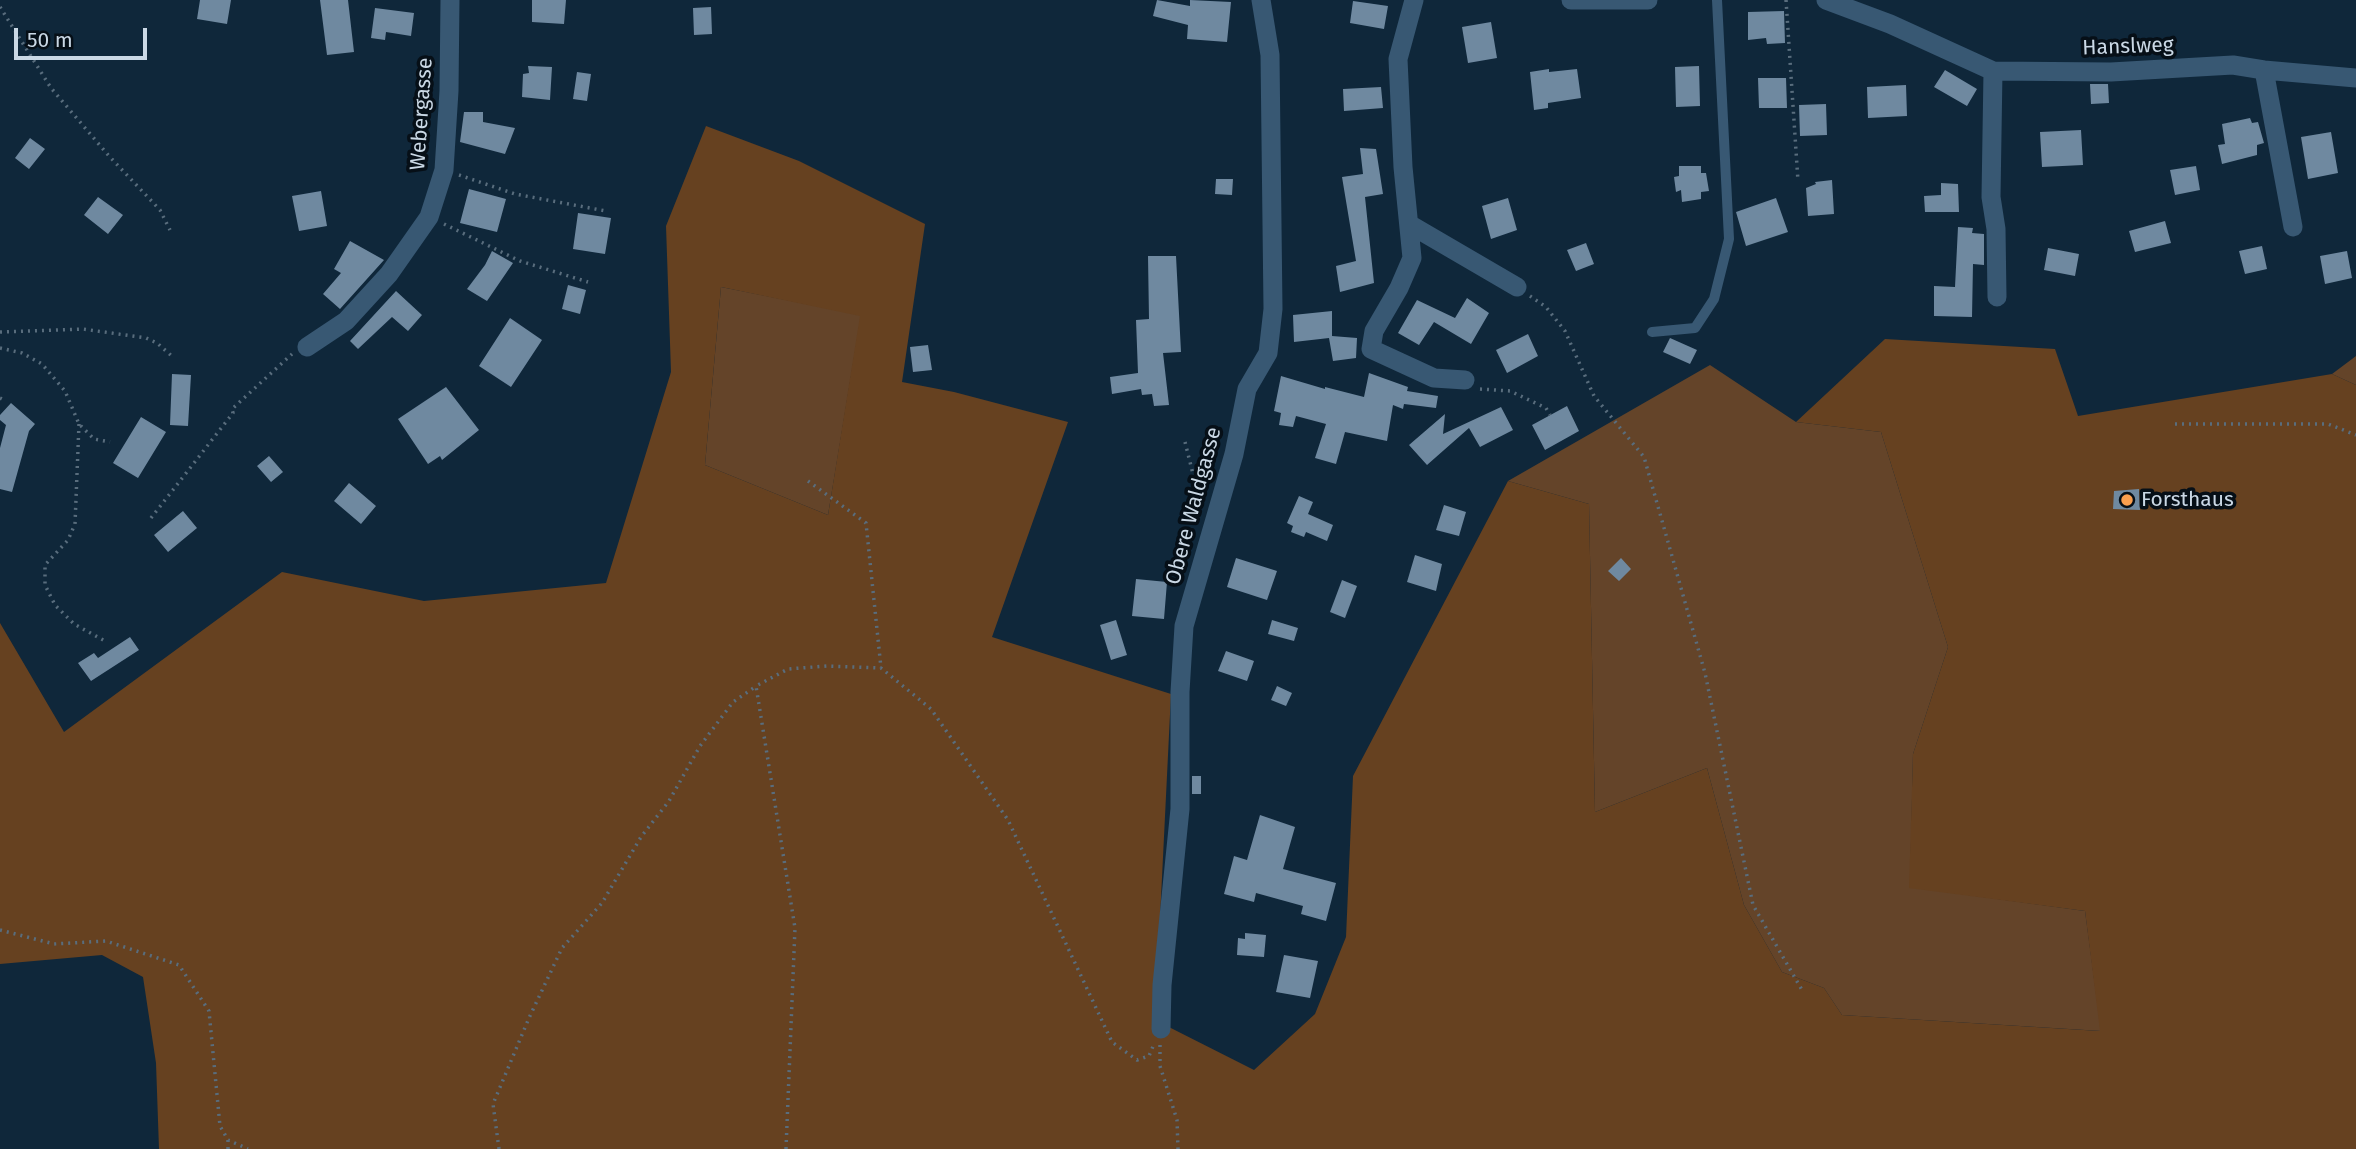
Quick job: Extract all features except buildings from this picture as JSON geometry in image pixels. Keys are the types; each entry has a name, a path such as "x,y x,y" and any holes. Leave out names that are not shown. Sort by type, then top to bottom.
{"street":[{"name":"Webergasse","path":"301,349 346,321 389,274 429,216 444,170 449,92 450,0"},
{"name":"Obere Waldgasse","path":"1161,1029 1162,985 1180,809 1180,692 1184,626 1234,454 1247,389 1268,353 1273,309 1270,55 1261,0"},
{"path":"1414,0 1398,59 1403,166 1412,258 1399,288 1374,331 1371,349 1434,378 1465,380"},
{"path":"1570,0 1648,0"},
{"name":"Hanslweg","path":"1826,0 1890,24 1993,71 2110,72 2233,65 2356,78"},
{"path":"2264,70 2293,227"},
{"path":"1993,71 1991,197 1996,229 1997,297"},
{"path":"1409,223 1517,287"}],"lane":[{"path":"1652,332 1695,328 1714,299 1729,239 1717,0"}],"path":[{"path":"1786,0 1798,181"},
{"path":"0,7 51,88 108,156 160,210 170,230"},
{"path":"444,170 515,194 606,211"},
{"path":"429,216 520,261 588,282"},
{"path":"1517,287 1546,307 1565,331 1594,396 1644,457 1705,673 1753,905 1802,990"},
{"path":"0,332 83,328 158,343 174,358"},
{"path":"0,348 22,353 42,364 65,391 79,424 94,439 110,442"},
{"path":"151,518 233,413 232,409 301,349"},
{"path":"1465,380 1472,388 1510,391 1546,408 1550,415"},
{"path":"79,424 75,524 68,540 46,565 45,585 55,605 74,624 105,641"},
{"path":"2175,424 2328,424 2356,435"},
{"path":"1185,442 1201,505"},
{"path":"808,481 866,523 881,668"},
{"path":"499,1149 493,1104 562,948 602,903 641,837 669,801 699,746 724,713 733,702 756,686 788,669 827,666 881,668 931,709 1008,820 1112,1042 1137,1060 1149,1056 1161,1029"},
{"path":"756,686 795,928 786,1149"},
{"path":"0,930 54,944 106,941 178,965 209,1011 220,1126 229,1140 248,1149"},
{"path":"1161,1029 1160,1066 1177,1119 1178,1149"},
{"path":"228,1149 229,1140"}],"shaded area":[{"path":"706,126 799,161 925,224 902,382 954,392 1068,422 992,637 1171,694 1155,1020 1254,1070 1315,1014 1346,937 1353,776 1508,481 1589,504 1595,812 1707,768 1744,905 1782,972 1824,988 1842,1015 2100,1031 2085,911 1909,888 1913,754 1948,647 1881,432 1796,422 1885,339 2055,349 2078,416 2332,374 2356,385 2356,1149 159,1149 156,1063 143,977 102,955 0,964 0,623 64,732 282,572 424,601 606,583 671,372 666,226","holes":["721,287 860,316 828,515 705,465"]},
{"path":"721,287 861,315 828,515 705,465"},
{"path":"2356,356 2356,385 2332,374"},
{"path":"1710,365 1796,422 1881,432 1948,647 1913,754 1910,887 2085,911 2101,1031 1842,1015 1824,988 1782,972 1744,905 1707,768 1595,812 1589,504 1508,481"}],"place":[{"name":"Forsthaus","path":"2127,500"}]}
